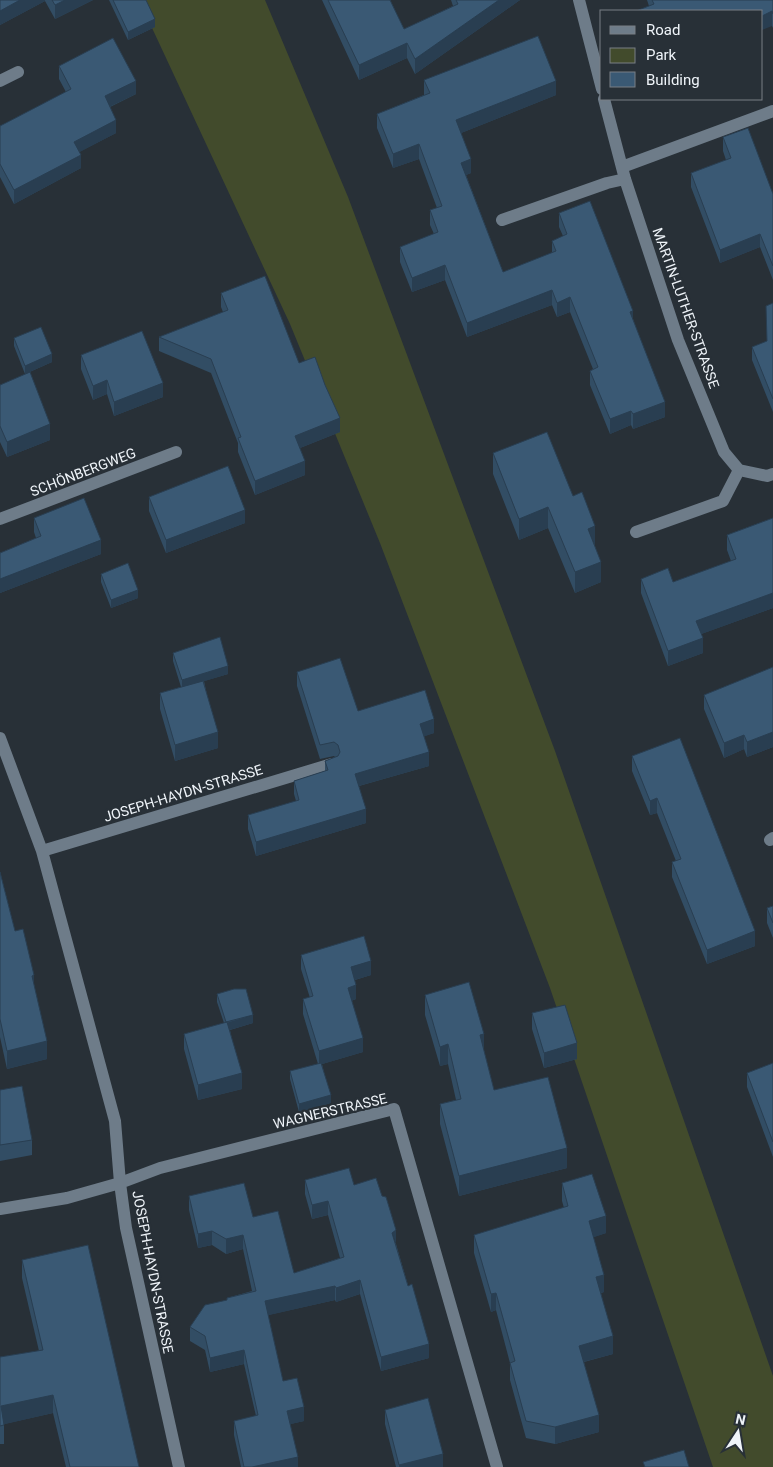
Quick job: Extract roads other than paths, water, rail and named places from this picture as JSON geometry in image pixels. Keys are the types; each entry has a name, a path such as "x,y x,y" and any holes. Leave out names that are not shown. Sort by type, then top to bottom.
{"street":[{"path":"579,0 600,81"},
{"path":"0,81 18,72"},
{"name":"MARTIN-LUTHER-STRASSE","path":"604,100 623,173 678,340 724,452 739,470"},
{"path":"502,220 607,183 623,173 773,111"},
{"name":"SCHÖNBERGWEG","path":"0,519 176,452"},
{"path":"636,532 723,500 739,470 767,476 773,474"},
{"name":"JOSEPH-HAYDN-STRASSE","path":"0,738 42,851 115,1121 126,1228 179,1467"},
{"name":"JOSEPH-HAYDN-STRASSE","path":"42,851 332,764"},
{"name":"WAGNERSTRASSE","path":"0,1209 67,1198 120,1183 160,1168 394,1109 497,1467"}]}
